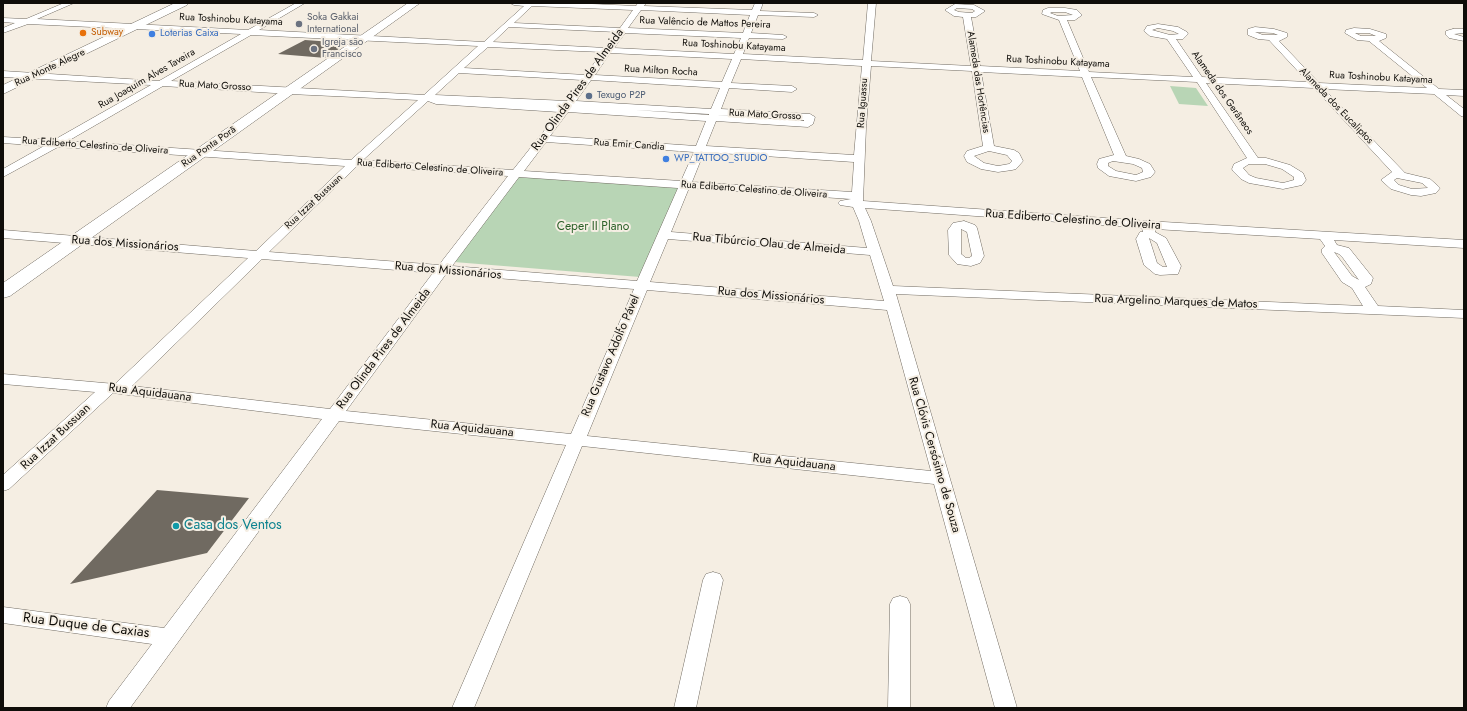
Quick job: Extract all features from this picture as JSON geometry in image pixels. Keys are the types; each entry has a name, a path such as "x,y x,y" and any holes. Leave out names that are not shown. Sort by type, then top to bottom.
{"street":[{"path":"3,31 70,3"},
{"name":"Rua Monte Alegre","path":"3,90 184,3"},
{"name":"Rua Joaquim Alves Taveira","path":"3,174 301,3"},
{"name":"Rua Ponta Porã","path":"3,292 415,3"},
{"path":"514,3 529,5 756,11 814,16"},
{"name":"Rua Iguassu","path":"857,200 872,3"},
{"name":"Rua Izzat Bussuan","path":"3,485 114,388 258,255 354,163 529,5"},
{"name":"Rua Olinda Pires de Almeida","path":"117,708 442,270 567,107 638,8"},
{"name":"Rua Gustavo Adolfo Pável","path":"463,708 700,149 756,11"},
{"name":"Alameda das Hortências","path":"967,15 978,71 989,148"},
{"path":"1062,18 1121,158"},
{"name":"Rua Toshinobu Katayama","path":"3,20 131,29"},
{"name":"Rua Toshinobu Katayama","path":"3,25 247,34 736,60 1440,94 1464,93"},
{"name":"Rua Valêncio de Mattos Pereira","path":"506,25 784,37"},
{"path":"1464,31 1454,31 1449,33 1452,36 1464,39"},
{"name":"Alameda dos Gerâneos","path":"1170,37 1255,161"},
{"name":"Alameda dos Eucaliptos","path":"1272,39 1401,175"},
{"path":"1372,39 1464,114"},
{"name":"Rua Milton Rocha","path":"456,70 792,89"},
{"name":"Rua Mato Grosso","path":"3,74 426,98 436,101 713,115 810,117 808,124 713,115"},
{"name":"Rua Toshinobu Katayama","path":"1440,94 1464,98"},
{"name":"Rua Emir Candia","path":"542,139 860,159"},
{"name":"Rua Ediberto Celestino de Oliveira","path":"3,140 515,174 683,189 857,200 963,218 1148,230 1464,244"},
{"path":"1255,161 1286,167 1299,175 1300,180 1298,183 1292,185 1273,186 1253,181 1245,177 1237,170 1241,163 1255,161"},
{"name":"Rua Clóvis Cersósimo de Souza","path":"857,200 888,290 1006,708"},
{"name":"Rua dos Missionários","path":"3,234 892,306"},
{"name":"Rua Tibúrcio Olau de Almeida","path":"663,235 875,252"},
{"path":"1325,237 1333,248 1328,249 1328,253 1347,279 1357,285 1373,310"},
{"name":"Rua Argelino Marques de Matos","path":"888,290 1464,314"},
{"name":"Rua Aquidauana","path":"3,379 114,388 334,415 941,478"},
{"path":"685,708 713,580"},
{"path":"898,708 900,604"},
{"name":"Rua Duque de Caxias","path":"3,616 169,637"}],"green space":[{"path":"1170,86 1196,88 1208,106 1179,104"},
{"name":"Ceper II Plano","path":"519,176 678,188 640,277 454,262"}],"building":[{"name":"Igreja são Francisco","path":"305,40 347,43 326,58 278,54"},
{"name":"Casa dos Ventos","path":"157,490 249,498 207,553 70,584"}],"place":[{"name":"Soka Gakkai International","path":"299,24"},
{"name":"Subway","path":"83,33"},
{"name":"Loterias Caixa","path":"152,34"},
{"name":"Igreja são Francisco","path":"314,49"},
{"name":"Texugo P2P","path":"589,96"},
{"name":"WP_TATTOO_STUDIO","path":"666,159"},
{"name":"Casa dos Ventos","path":"176,526"}]}
